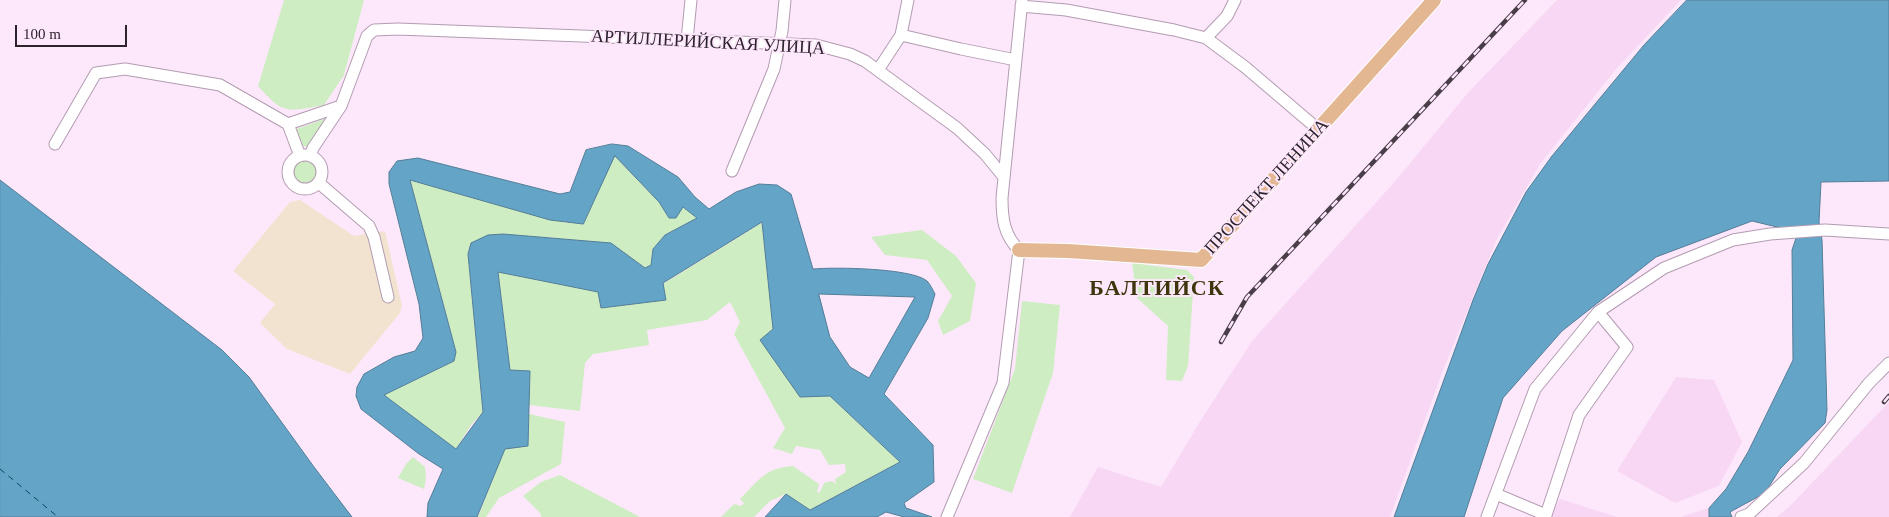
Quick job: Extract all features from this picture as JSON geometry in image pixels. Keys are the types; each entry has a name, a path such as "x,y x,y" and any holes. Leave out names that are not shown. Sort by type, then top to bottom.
{"main road":[{"name":"ПРОСПЕКТ ЛЕНИНА","path":"1020,250 1068,251 1201,260 1434,0"}],"street":[{"path":"687,40 690,0"},
{"path":"732,170 774,69 780,44 785,0"},
{"path":"878,70 901,34 908,0"},
{"path":"1206,38 1223,22 1235,0"},
{"path":"947,517 1003,383 1008,354 1020,250 1013,244 1003,224 1003,176 1022,3 1174,30 1206,38 1245,67 1318,130"},
{"name":"АРТИЛЛЕРИЙСКАЯ УЛИЦА","path":"305,156 313,148 341,106 367,36 374,30 816,45 834,49 850,54 878,70 957,128 985,154 1003,176"},
{"path":"901,34 961,50 1016,60"},
{"path":"55,144 96,73 125,69 220,84 288,124 305,156"},
{"path":"288,124 341,106"},
{"path":"305,156 316,159 322,170 318,183 308,189 302,189 291,182 288,176 290,164 305,156"},
{"path":"318,183 362,218 369,226 374,237 388,297"},
{"path":"1487,517 1535,389 1598,312 1664,268 1733,240 1770,234 1825,230 1889,234"},
{"path":"1496,494 1546,514 1579,415 1627,347 1598,312"},
{"path":"1745,516 1804,463 1869,383 1889,363"}],"shaded area":[{"path":"1557,0 1681,0 1617,68 1540,164 1496,241 1442,373 1390,517 1070,517 1098,467 1161,487 1252,341 1398,178 1466,95"},
{"path":"300,200 354,236 385,231 402,306 400,313 350,374 287,349 260,323 275,304 233,271 290,202"},
{"path":"1676,377 1714,380 1742,442 1719,486 1675,503 1617,471"},
{"path":"1889,402 1889,517 1777,517 1790,506"},
{"path":"1560,499 1617,517 1549,517"},
{"path":"1709,508 1709,517 1681,517"}],"green space":[{"path":"284,0 364,0 344,75 324,105 294,110 287,109 274,102 258,86"},
{"path":"329,117 308,147 300,145 294,130"},
{"path":"615,156 659,202 669,218 683,207 697,218 665,235 653,249 651,265 645,268 571,241 548,237 471,243 468,254 483,412 471,425 456,449 384,395 454,361 456,352 410,180 567,223"},
{"path":"305,159 315,163 319,173 315,183 305,187 295,183 291,173 295,163"},
{"path":"763,222 773,329 760,341 830,396 900,462 809,510 786,494 770,501 754,517 721,517 734,504 741,506 744,503 740,499 763,476 776,469 793,466 819,484 817,493 820,492 824,483 832,481 836,484 835,479 846,472 845,464 829,465 820,450 796,446 792,454 773,448 785,428 734,334 740,322 730,302 707,320 647,330 649,345 593,354 585,363 580,411 529,405 530,371 510,370 498,272 599,292 601,308 666,299 663,284"},
{"path":"922,230 956,256 976,283 970,321 943,335 938,321 952,296 927,260 885,255 871,237"},
{"path":"1132,263 1187,270 1194,277 1188,366 1182,381 1166,380 1168,326 1137,298"},
{"path":"1022,301 1060,305 1053,373 1012,493 973,479 1015,369"},
{"path":"529,414 565,422 561,464 499,498 486,517 478,517 505,448 528,444"},
{"path":"413,457 425,467 424,489 398,478 406,464"},
{"path":"560,475 640,517 541,517 541,514 523,496 541,482"}],"water":[{"path":"1687,0 1889,0 1889,181 1821,182 1819,222 1822,240 1827,410 1825,423 1780,469 1765,493 1730,512 1732,517 1709,517 1709,508 1726,489 1748,452 1793,360 1792,250 1798,232 1752,221 1656,257 1562,331 1503,398 1464,517 1394,517 1473,300 1488,264 1526,192 1552,156 1644,45"},
{"path":"612,144 628,146 678,177 695,197 709,209 736,192 759,184 777,185 791,194 813,269 854,268 890,271 906,273 927,281 935,294 928,318 884,394 933,445 934,482 904,503 906,508 932,517 904,517 886,512 877,517 765,517 786,494 810,510 900,462 830,396 800,397 760,340 773,329 762,222 663,283 666,300 601,308 598,292 498,272 510,370 530,371 528,446 505,449 477,517 427,517 428,503 443,469 419,454 361,409 356,396 357,387 364,374 394,357 415,351 423,338 419,304 389,184 389,172 397,161 418,158 560,194 570,192 586,150","holes":["615,156 659,202 669,218 676,218 683,207 697,218 665,235 653,249 651,265 645,268 611,243 503,234 488,235 471,243 468,254 483,412 456,449 384,395 454,361 456,352 410,180 550,220 583,224","819,294 915,297 869,378 850,367 830,337"]},
{"path":"0,180 222,350 249,377 352,517 0,517"}],"ferry route":[{"path":"0,469 58,517"}],"railway":[{"path":"1221,342 1247,297 1525,0"},
{"path":"1884,402 1889,396"}],"district":[{"name":"БАЛТИЙСК","path":"1157,289"}]}
